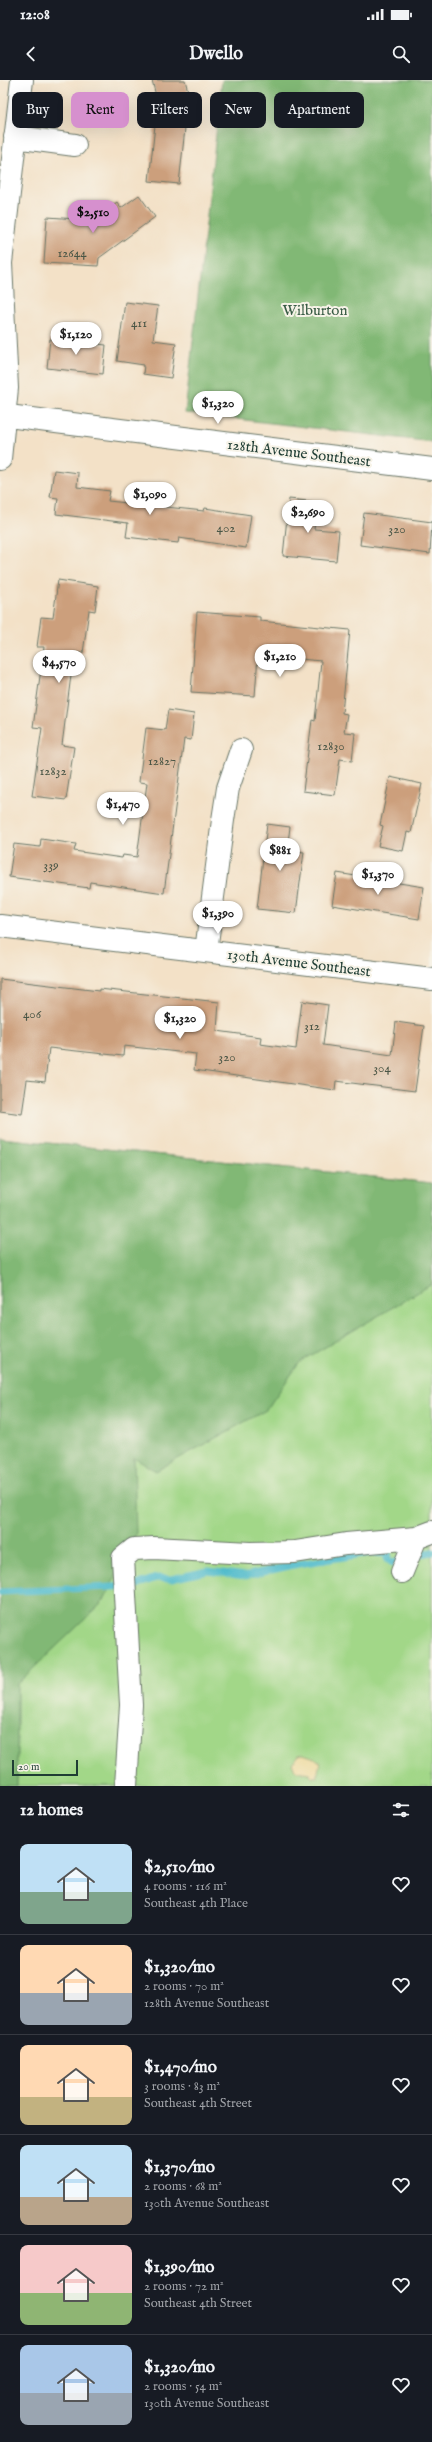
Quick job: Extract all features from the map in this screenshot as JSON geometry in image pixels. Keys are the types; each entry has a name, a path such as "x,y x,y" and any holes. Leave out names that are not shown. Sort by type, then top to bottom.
{"street":[{"path":"0,459 3,416 7,388 1,263 22,80"},
{"path":"15,137 75,145"},
{"name":"128th Avenue Southeast","path":"3,416 432,469"},
{"path":"206,951 228,788 241,750"},
{"name":"130th Avenue Southeast","path":"0,926 432,979"},
{"path":"126,1786 131,1705 123,1558 134,1549 154,1548 250,1553 287,1552 424,1535"},
{"path":"402,1572 424,1535"}],"green space":[{"name":"Wilburton","path":"222,80 432,80 432,442 185,413 217,128 266,128 266,92 221,92"},
{"path":"0,1138 432,1183 432,1786 0,1786"},
{"path":"0,1138 432,1183 432,1284 300,1362 266,1410 156,1471 134,1458 136,1534 103,1602 17,1684 17,1786 0,1786"}],"sand":[{"path":"303,1754 315,1758 320,1762 317,1777 311,1777 309,1773 296,1771 292,1764 299,1755"}],"building":[{"path":"152,80 185,80 188,92 155,92"},
{"path":"155,128 185,128 179,184 149,181"},
{"path":"139,195 155,217 99,258 98,266 44,263 47,217 92,220 117,202 121,208"},
{"path":"125,302 158,306 153,340 176,343 171,378 143,374 144,365 117,361"},
{"path":"50,339 106,345 103,374 47,368"},
{"path":"54,470 78,473 77,487 110,491 108,501 204,511 205,508 251,515 246,548 179,538 178,543 126,537 128,523 56,514 58,498 50,497"},
{"path":"289,499 317,502 314,529 339,531 336,561 283,556"},
{"path":"364,513 432,522 430,554 360,545"},
{"path":"58,580 98,586 95,611 89,610 83,653 74,652 62,745 74,747 66,800 32,796 42,728 33,727 44,647 37,647 41,617 53,618"},
{"path":"197,612 260,617 260,621 350,630 342,713 347,714 344,732 355,733 352,761 340,759 335,795 303,791 312,720 315,721 321,661 258,655 255,696 191,692"},
{"path":"168,710 194,714 191,740 184,739 164,893 90,882 89,888 9,877 14,844 40,847 41,839 76,844 74,851 122,858 123,855 137,857 147,783 139,782 146,728 165,730"},
{"path":"390,777 422,784 411,833 407,832 403,851 378,846 383,826 380,825"},
{"path":"267,824 290,827 287,850 304,852 296,913 257,909"},
{"path":"337,873 424,887 419,919 332,905"},
{"path":"0,979 99,991 99,989 219,1002 217,1031 261,1037 260,1044 296,1049 302,1001 328,1005 323,1045 392,1055 396,1022 424,1026 415,1091 336,1081 335,1090 194,1070 196,1054 124,1046 123,1056 49,1048 45,1082 27,1080 22,1114 0,1111"}],"waterway":[{"path":"413,1555 432,1552"},
{"path":"0,1592 134,1586 156,1578 171,1579 208,1571 245,1576 298,1564 370,1553 388,1554 387,1559 393,1563 403,1559"}]}
